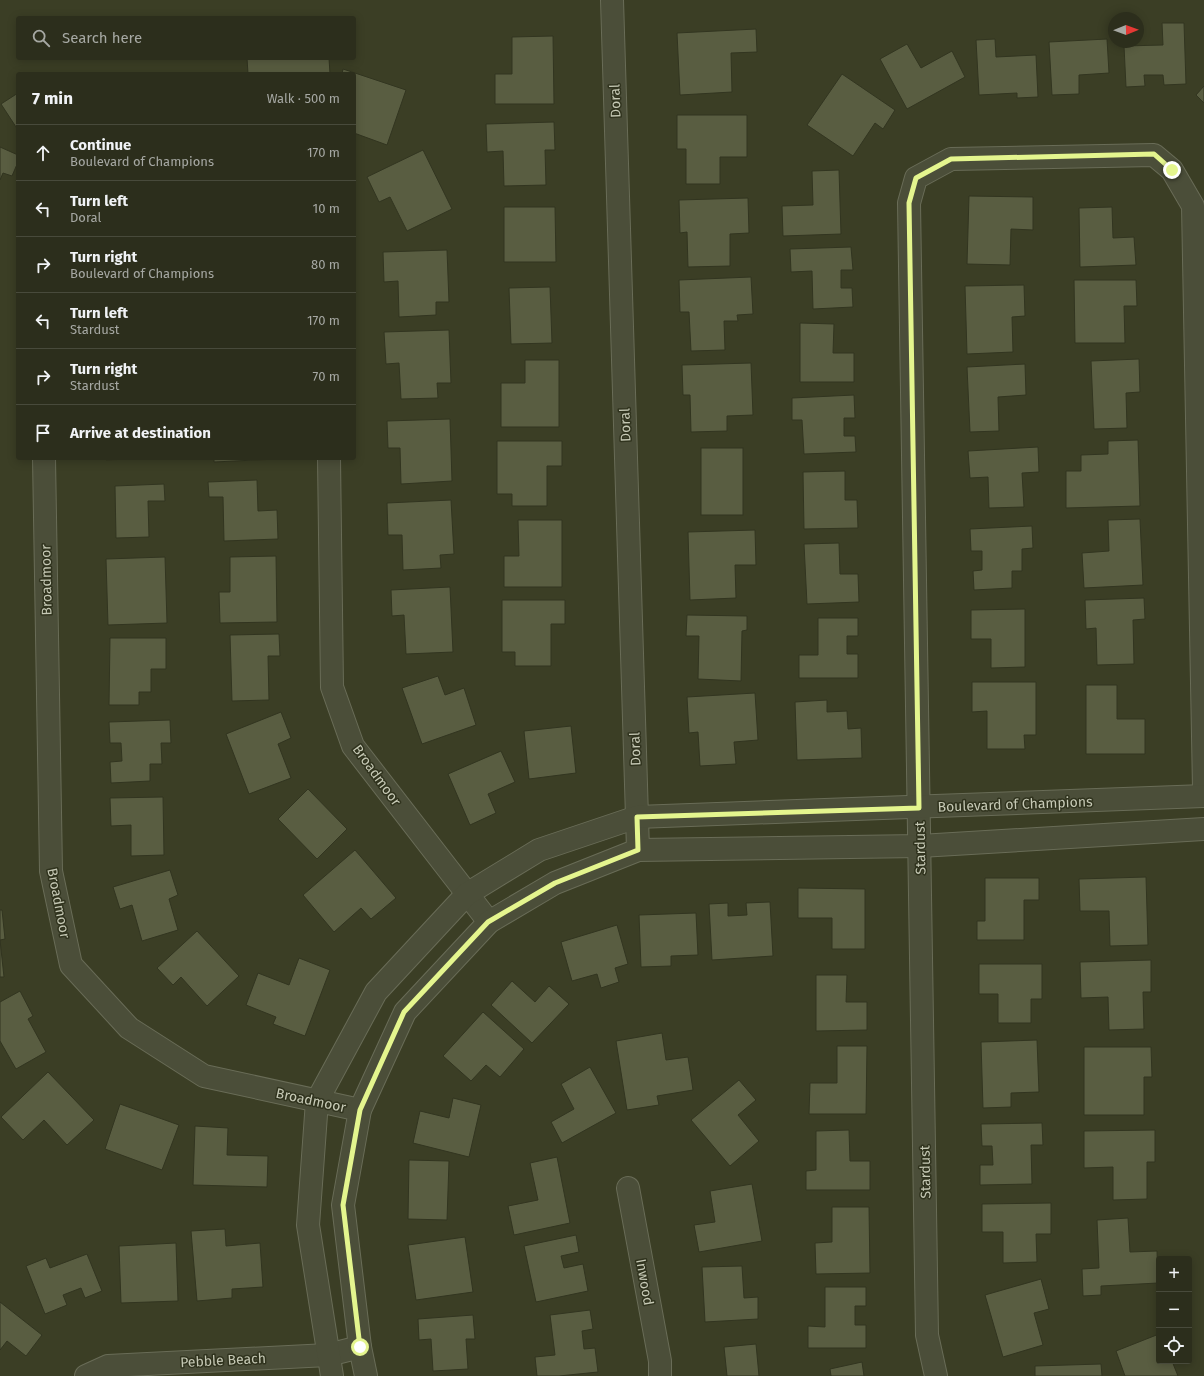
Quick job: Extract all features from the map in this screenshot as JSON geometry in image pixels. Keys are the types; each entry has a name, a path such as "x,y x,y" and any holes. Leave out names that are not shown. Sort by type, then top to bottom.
{"street":[{"name":"Doral","path":"612,0 638,850"},
{"name":"Stardust","path":"936,1376 927,1335 909,203 916,178 951,159 1154,154 1172,170 1193,206 1204,789"},
{"name":"Broadmoor","path":"44,460 51,871 71,965 129,1028 204,1076 360,1110"},
{"name":"Broadmoor","path":"329,460 332,687 353,746 488,922"},
{"name":"Boulevard of Champions","path":"330,1366 308,1225 317,1101 376,992 466,894 538,850 637,817 919,808 1204,796"},
{"path":"366,1376 360,1347 343,1205 360,1110 404,1012 488,922 555,883 638,850 920,846 1204,829"},
{"name":"Inwood","path":"628,1188 660,1362 660,1376"},
{"name":"Pebble Beach","path":"86,1376 108,1366 330,1366 360,1347"}],"building":[{"path":"1162,23 1184,23 1186,84 1164,85 1163,75 1144,75 1145,86 1126,87 1124,48 1144,48 1144,45 1163,45"},
{"path":"756,29 757,52 731,53 732,92 680,95 677,33"},
{"path":"553,36 554,104 495,104 495,74 512,74 512,37"},
{"path":"995,39 996,57 1036,55 1038,97 1017,98 1017,93 979,95 976,40"},
{"path":"1107,39 1109,73 1079,75 1079,94 1052,95 1049,42"},
{"path":"907,44 921,68 952,51 965,77 907,109 880,59"},
{"path":"247,60 329,60 330,72 248,72"},
{"path":"343,69 352,72 342,72"},
{"path":"356,73 406,90 387,145 356,134"},
{"path":"842,74 895,110 883,129 875,123 853,156 807,125"},
{"path":"1204,86 1204,103 1196,95"},
{"path":"16,94 16,127 1,104"},
{"path":"677,115 747,115 747,157 720,157 720,184 686,184 686,149 677,149"},
{"path":"554,122 555,150 545,150 546,185 504,186 503,151 487,152 486,124"},
{"path":"0,147 16,154 16,167 12,176 3,173 0,180"},
{"path":"423,150 452,209 407,231 390,197 379,202 367,177"},
{"path":"839,170 841,234 783,236 782,206 813,205 812,171"},
{"path":"969,196 1033,197 1033,230 1011,229 1010,265 967,264"},
{"path":"748,198 749,233 730,234 730,266 688,267 687,232 680,233 679,200"},
{"path":"504,207 555,207 556,262 504,262"},
{"path":"1112,207 1113,238 1134,237 1136,265 1080,267 1079,208"},
{"path":"851,247 853,270 841,270 841,288 852,288 853,307 813,309 812,271 791,272 790,249"},
{"path":"447,250 449,302 436,302 436,315 399,317 398,281 384,282 383,252"},
{"path":"751,277 753,314 737,315 738,321 724,321 725,350 691,351 689,312 680,312 679,280"},
{"path":"1074,280 1136,280 1137,306 1124,306 1125,343 1075,343"},
{"path":"1024,285 1025,316 1012,317 1013,352 967,354 965,286"},
{"path":"550,287 552,343 511,344 509,288"},
{"path":"800,323 834,324 833,353 854,353 854,382 800,382"},
{"path":"449,330 451,383 437,383 438,398 401,399 399,363 386,364 384,332"},
{"path":"1139,359 1140,392 1126,393 1127,428 1094,429 1091,361"},
{"path":"525,360 559,360 559,427 501,427 501,383 525,383"},
{"path":"751,363 753,415 727,416 727,431 691,432 690,395 683,395 682,365"},
{"path":"1025,364 1026,395 998,397 999,431 970,432 967,367"},
{"path":"854,395 855,418 844,418 844,436 855,436 856,452 804,454 802,420 792,420 792,398"},
{"path":"450,419 452,481 401,484 400,448 388,448 387,421"},
{"path":"1138,440 1140,506 1066,508 1066,471 1081,471 1081,455 1108,454 1108,441"},
{"path":"497,441 562,441 562,466 547,466 547,506 512,506 512,494 497,494"},
{"path":"1038,447 1039,472 1022,473 1024,507 989,508 988,477 970,478 968,451"},
{"path":"701,448 743,448 743,515 701,515"},
{"path":"214,460 255,460 214,462"},
{"path":"845,471 845,500 857,500 858,528 804,529 803,472"},
{"path":"257,480 258,511 277,510 278,539 224,541 223,497 209,497 208,482"},
{"path":"164,484 165,501 148,501 149,537 116,538 115,486"},
{"path":"451,500 454,554 440,555 441,568 403,570 402,535 388,535 387,503"},
{"path":"1140,519 1143,585 1084,588 1082,553 1109,551 1108,520"},
{"path":"518,520 562,520 562,587 504,587 504,556 519,556"},
{"path":"1032,526 1033,548 1022,549 1022,571 1012,571 1012,588 974,590 973,571 982,570 982,551 971,551 970,529"},
{"path":"755,530 756,565 735,565 736,598 690,600 688,532"},
{"path":"839,543 840,574 858,574 859,602 807,604 804,544"},
{"path":"276,556 277,622 220,623 219,592 230,592 230,557"},
{"path":"165,557 167,623 108,625 106,559"},
{"path":"450,587 453,652 406,654 404,615 392,616 391,590"},
{"path":"1144,598 1145,619 1133,620 1134,664 1097,665 1096,628 1086,629 1085,600"},
{"path":"502,600 565,600 565,624 551,624 551,666 515,666 515,652 502,652"},
{"path":"1025,609 1025,667 991,668 991,639 971,639 971,610"},
{"path":"687,615 747,616 747,630 742,631 741,681 698,679 699,636 686,636"},
{"path":"818,618 858,618 858,636 847,636 847,654 858,654 858,678 799,678 799,655 818,655"},
{"path":"279,634 280,656 268,656 269,700 232,701 230,635"},
{"path":"110,638 166,638 166,669 151,669 151,692 139,692 139,705 109,705"},
{"path":"438,676 445,695 464,688 476,725 422,744 402,688"},
{"path":"972,682 1036,682 1036,735 1024,735 1025,749 987,749 987,711 972,712"},
{"path":"1086,685 1117,685 1117,719 1145,719 1145,754 1086,754"},
{"path":"755,693 758,740 734,742 736,764 700,766 698,732 689,733 687,697"},
{"path":"827,700 827,712 847,711 848,729 861,728 862,758 797,760 795,702"},
{"path":"281,712 291,738 278,744 291,778 249,794 226,734"},
{"path":"170,720 171,743 161,743 162,764 150,764 150,781 111,783 110,762 122,761 121,743 110,743 109,722"},
{"path":"571,726 576,773 529,779 524,731"},
{"path":"501,751 515,782 488,794 496,813 470,825 448,774"},
{"path":"308,789 347,829 317,859 278,819"},
{"path":"163,797 164,855 131,856 131,825 111,826 110,798"},
{"path":"355,850 396,898 371,919 361,908 334,932 303,895"},
{"path":"170,870 178,895 169,899 178,930 142,941 132,905 120,909 113,887"},
{"path":"1146,877 1148,945 1110,946 1109,911 1080,911 1079,879"},
{"path":"985,878 1039,878 1039,900 1024,900 1024,940 977,940 977,921 985,921"},
{"path":"798,888 865,889 865,949 832,949 832,918 798,918"},
{"path":"770,902 773,956 712,960 709,904 728,903 728,916 747,915 746,903"},
{"path":"0,910 2,910 5,939 0,940"},
{"path":"696,913 698,955 671,956 671,966 641,967 639,915"},
{"path":"617,925 628,964 615,968 619,982 601,988 597,974 572,981 561,942"},
{"path":"197,931 239,976 207,1006 181,977 173,985 157,968"},
{"path":"0,940 4,977 0,977"},
{"path":"299,958 330,970 305,1036 273,1024 276,1017 246,1005 258,973 289,985"},
{"path":"1151,960 1151,992 1143,992 1144,1029 1109,1030 1108,997 1081,998 1080,962"},
{"path":"979,964 1042,964 1042,999 1031,999 1031,1023 998,1023 998,994 979,994"},
{"path":"816,975 847,975 846,1002 867,1002 867,1030 816,1031"},
{"path":"512,981 535,1002 549,986 569,1004 532,1043 491,1005"},
{"path":"20,991 33,1016 28,1019 46,1052 16,1069 0,1041 0,1002"},
{"path":"483,1012 524,1049 500,1077 486,1065 471,1081 443,1056"},
{"path":"662,1033 666,1060 688,1057 693,1090 657,1096 659,1105 627,1110 616,1041"},
{"path":"1037,1040 1039,1092 1011,1093 1011,1107 983,1108 981,1042"},
{"path":"837,1046 867,1046 866,1114 809,1114 810,1083 837,1083"},
{"path":"1084,1047 1151,1047 1152,1077 1144,1077 1144,1115 1084,1115"},
{"path":"590,1067 616,1113 562,1143 551,1122 574,1109 561,1084"},
{"path":"48,1072 94,1120 67,1145 44,1120 23,1140 1,1117"},
{"path":"739,1080 756,1100 738,1115 759,1141 730,1166 691,1120"},
{"path":"453,1098 481,1105 469,1157 413,1143 420,1111 449,1118"},
{"path":"120,1104 179,1125 162,1170 105,1149"},
{"path":"1042,1123 1043,1145 1031,1145 1032,1184 980,1185 980,1165 993,1165 992,1146 982,1146 981,1124"},
{"path":"195,1126 228,1128 227,1155 268,1156 267,1187 193,1185"},
{"path":"849,1130 850,1161 870,1161 870,1190 806,1190 806,1171 816,1170 816,1131"},
{"path":"1155,1130 1155,1162 1147,1162 1147,1199 1113,1200 1113,1167 1084,1168 1084,1131"},
{"path":"557,1157 570,1223 514,1235 508,1206 538,1200 530,1163"},
{"path":"409,1160 449,1161 447,1220 408,1219"},
{"path":"752,1184 762,1241 699,1252 694,1225 715,1222 710,1191"},
{"path":"1051,1203 1051,1234 1036,1234 1037,1262 1003,1263 1003,1232 982,1232 982,1204"},
{"path":"832,1207 869,1207 870,1273 816,1274 815,1243 832,1242"},
{"path":"1128,1218 1130,1252 1157,1251 1156,1283 1101,1286 1101,1295 1083,1296 1082,1269 1099,1268 1097,1220"},
{"path":"225,1229 226,1246 260,1243 263,1287 232,1289 232,1298 197,1301 191,1231"},
{"path":"576,1235 579,1252 561,1256 564,1268 583,1264 588,1291 536,1302 524,1246"},
{"path":"465,1237 473,1292 416,1300 408,1245"},
{"path":"176,1243 178,1301 121,1303 119,1246"},
{"path":"87,1254 102,1291 85,1298 81,1288 63,1295 67,1305 45,1314 26,1266 46,1258 50,1268"},
{"path":"742,1266 744,1298 758,1297 758,1319 705,1322 702,1267"},
{"path":"1041,1279 1049,1309 1034,1313 1043,1345 1003,1357 985,1295"},
{"path":"825,1287 866,1287 866,1306 855,1306 855,1325 866,1325 866,1348 808,1348 808,1326 825,1327"},
{"path":"0,1302 42,1335 26,1356 7,1341 0,1350"},
{"path":"590,1310 593,1329 582,1331 584,1349 595,1348 598,1372 559,1376 537,1376 535,1357 555,1355 550,1315"},
{"path":"473,1315 475,1339 466,1339 468,1369 433,1371 431,1339 419,1340 418,1319"},
{"path":"1156,1335 1156,1364 1173,1364 1178,1376 1125,1376 1116,1351"},
{"path":"756,1344 759,1376 727,1376 724,1347"},
{"path":"862,1362 864,1376 831,1376 830,1369"},
{"path":"1101,1364 1102,1376 1035,1376 1035,1366"}],"route":[{"path":"360,1347 343,1205 360,1110 404,1012 488,922 555,883 638,850 637,817 919,808 909,203 916,178 951,159 1154,154 1172,170"}]}
